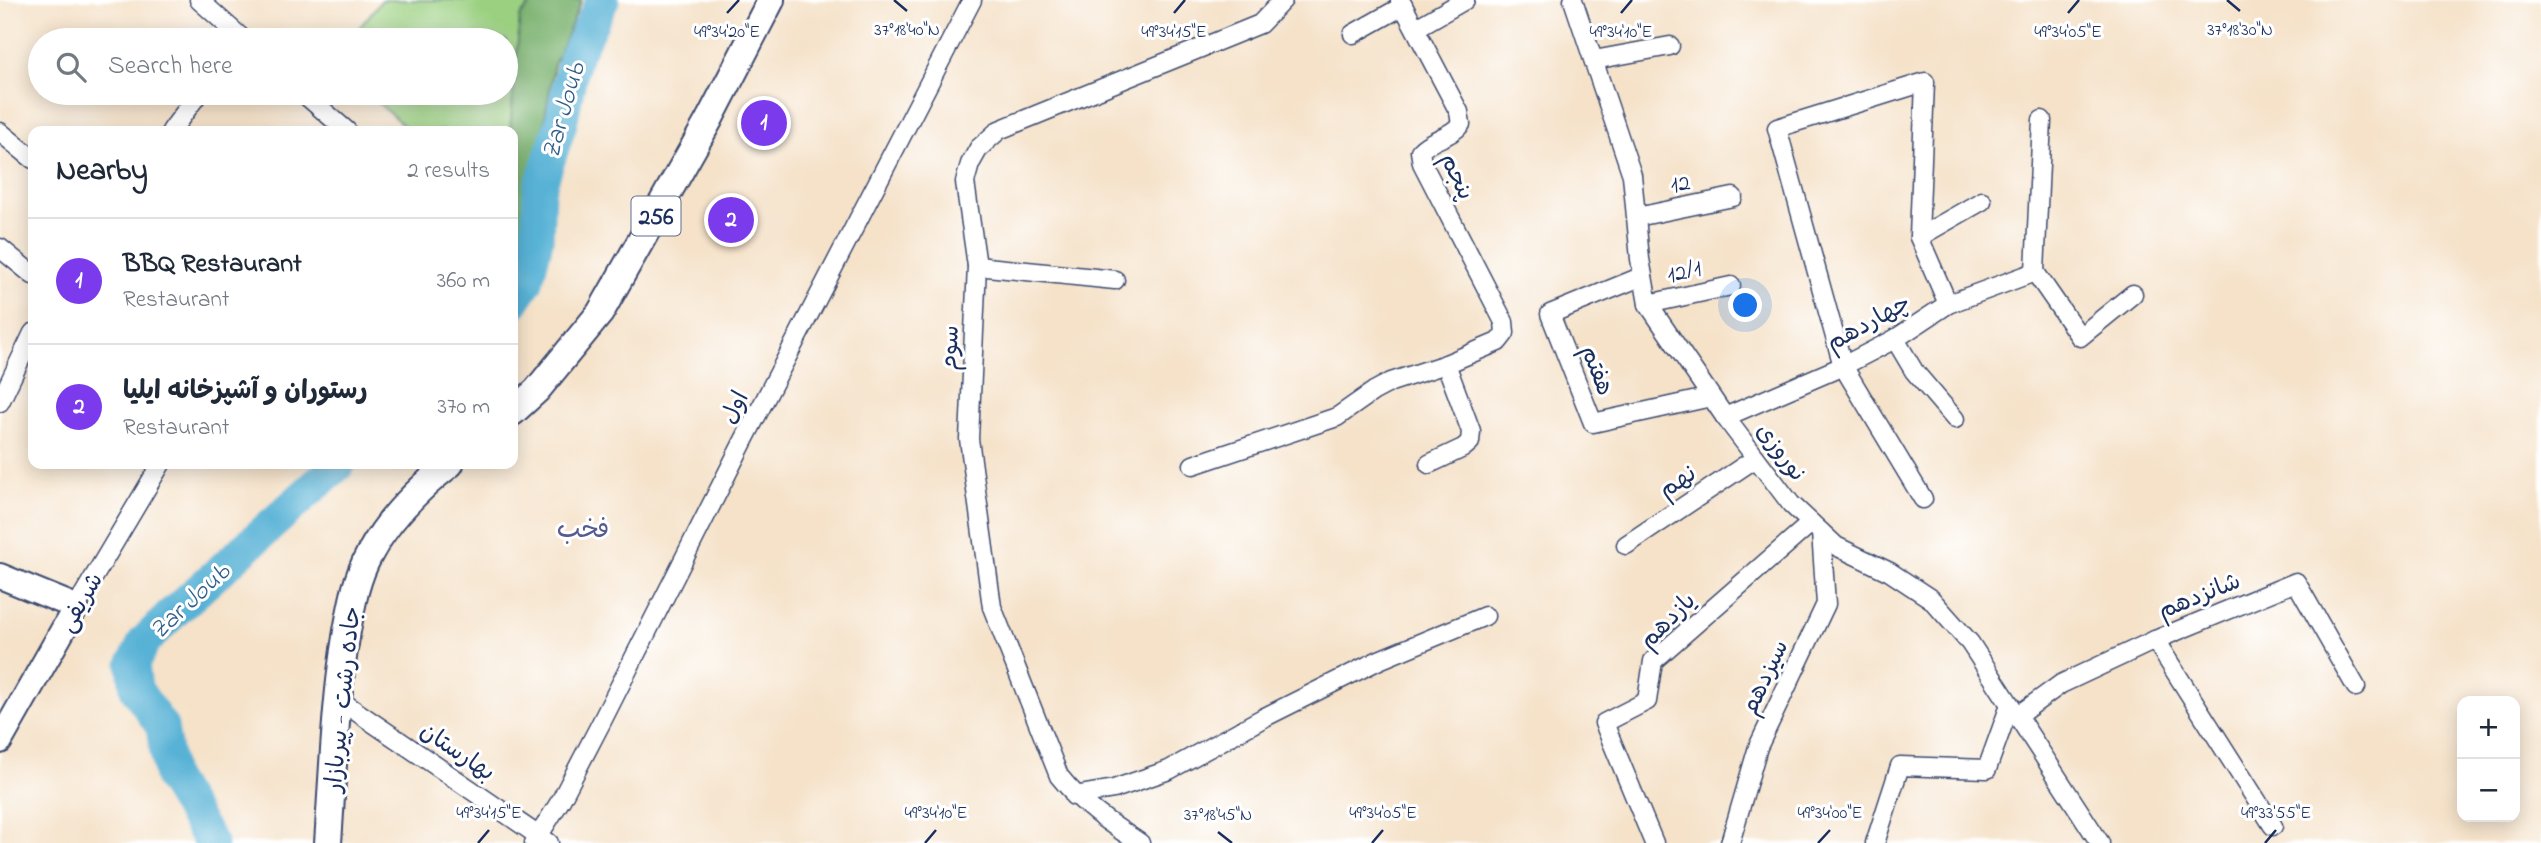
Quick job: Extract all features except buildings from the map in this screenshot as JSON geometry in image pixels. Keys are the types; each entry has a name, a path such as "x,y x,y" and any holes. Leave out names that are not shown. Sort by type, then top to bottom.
{"main road":[{"name":"256","path":"518,407 544,382 600,313 709,120 771,0"},
{"name":"جاده رشت - پیربازار","path":"328,843 341,668 355,587 384,530 429,480 443,469"},
{"path":"0,576 76,607"},
{"name":"شریفی","path":"4,724 76,607"}],"street":[{"path":"199,0 229,28"},
{"name":"اول","path":"540,840 972,0"},
{"name":"سوم","path":"1140,843 1094,813 1074,796 1059,776 992,607 969,439 977,266 965,182 970,164 979,148 999,130 1260,24 1283,0"},
{"path":"1416,29 1465,0"},
{"name":"نوروزی","path":"1573,0 1632,175 1648,304 1725,417 1791,504 1836,547 1890,572 1931,599 1970,643 2100,843"},
{"path":"1353,34 1402,3"},
{"name":"پنجم","path":"1402,3 1460,112 1461,124 1455,132 1427,144 1420,151 1422,163 1504,322 1505,333 1498,342 1446,364"},
{"path":"1594,60 1670,46"},
{"path":"1923,499 1843,366 1777,128 1925,82 1919,237 1948,304"},
{"path":"175,126 191,105"},
{"path":"317,105 341,126"},
{"path":"2042,121 2035,272 2080,337 2133,293"},
{"path":"0,132 28,155"},
{"name":"12","path":"1637,217 1733,197"},
{"path":"1919,237 1982,201"},
{"path":"0,248 28,271"},
{"path":"977,266 1115,280"},
{"name":"چهاردهم","path":"1725,417 1843,366 1895,339 1948,304 2035,272"},
{"name":"هفتم","path":"1643,276 1550,314 1593,424 1712,397"},
{"name":"12/1","path":"1648,304 1731,286"},
{"path":"1895,339 1914,371 1955,419"},
{"path":"1,397 28,343"},
{"path":"1193,465 1337,417 1374,391 1446,364 1471,431 1470,442 1429,464"},
{"name":"نهم","path":"1626,545 1756,458"},
{"name":"شریفی","path":"76,607 158,469"},
{"name":"یازدهم","path":"1654,843 1604,723 1647,702 1653,661 1816,527"},
{"name":"سیزدهم","path":"1730,843 1758,747 1826,604 1816,527"},
{"name":"شانزدهم","path":"2013,710 2155,640 2296,582 2356,687"},
{"path":"1074,796 1114,789 1170,770 1263,718 1379,660 1485,616"},
{"path":"2155,640 2273,826"},
{"name":"بهارستان","path":"338,699 540,840"},
{"path":"1875,843 1900,766 1987,769 2013,710"}],"green space":[{"path":"382,0 535,0 520,17 518,40 518,28 359,28"},
{"path":"535,0 582,0 554,65 528,218 518,254 518,126 510,126 512,105 518,105 520,16"},
{"path":"381,105 512,105 510,126 404,126"}],"waterway":[{"name":"Zar Joub","path":"518,294 527,281 537,240 539,190 561,123 574,59 603,0"},
{"name":"Zar Joub","path":"211,843 170,777 162,727 136,689 133,665 144,642 175,611 333,469"}],"place":[{"name":"BBQ Restaurant","path":"764,123"},
{"name":"رستوران و آشپزخانه ایلیا","path":"731,220"}],"district":[{"name":"فخب","path":"583,528"}]}
